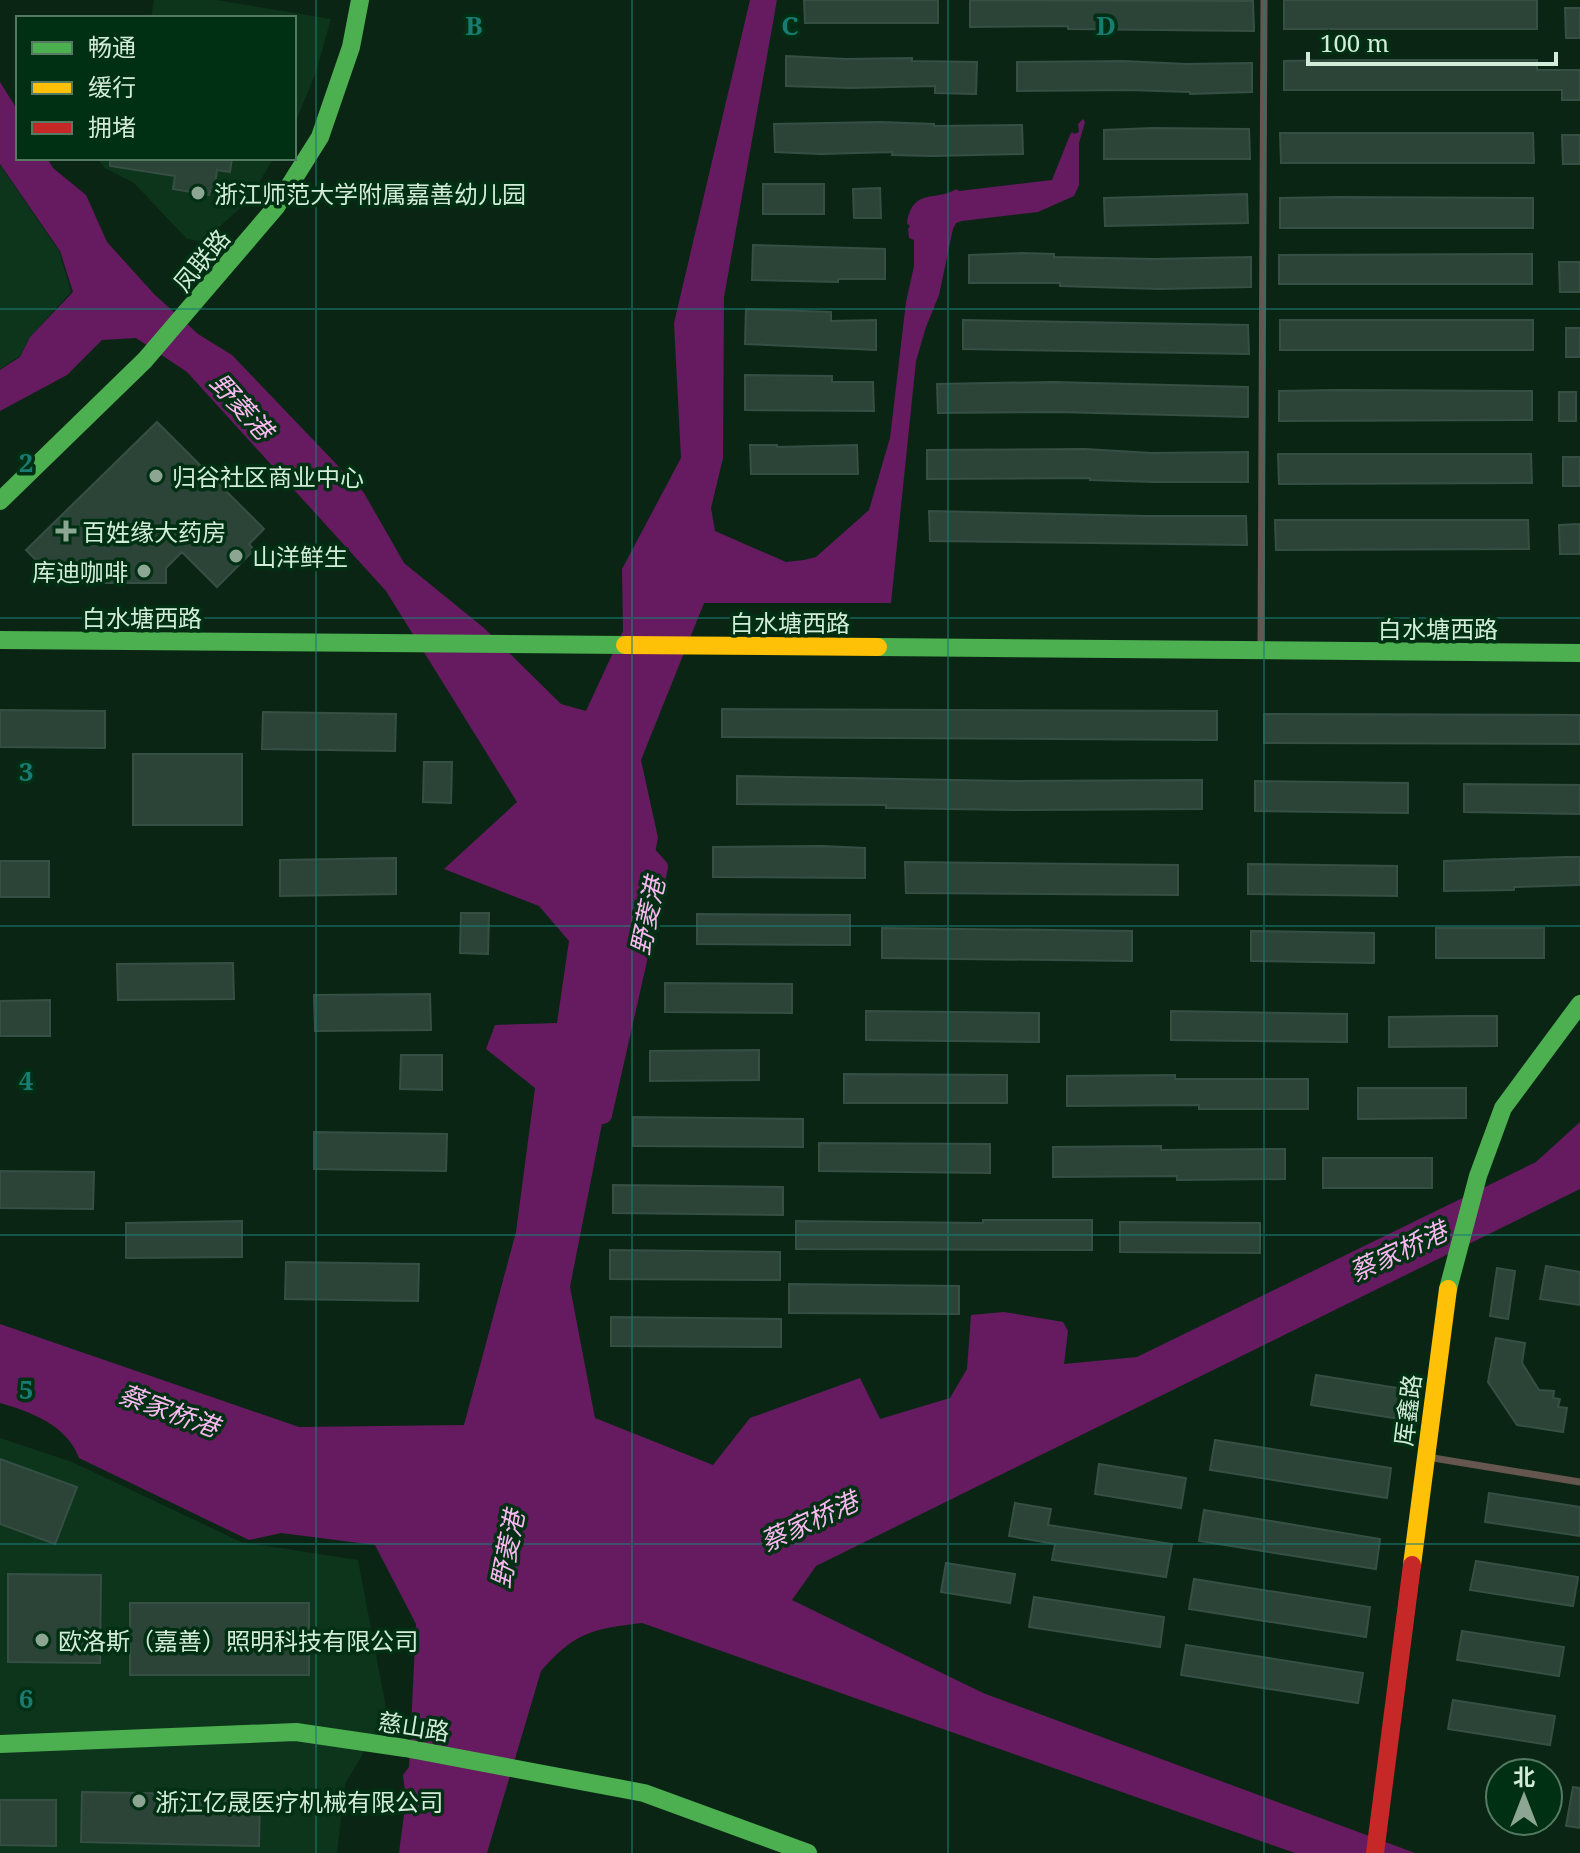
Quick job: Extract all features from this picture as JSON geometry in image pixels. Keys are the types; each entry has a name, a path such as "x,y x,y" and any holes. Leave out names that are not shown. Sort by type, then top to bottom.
{"street":[{"name":"凤联路","path":"0,501 145,360 276,207 320,137 351,47 360,0"},
{"name":"白水塘西路","path":"0,640 1580,653"},
{"name":"厍鑫路","path":"1375,1853 1450,1275 1478,1176 1503,1108 1580,1004"},
{"name":"慈山路","path":"0,1744 296,1732 405,1748 644,1793 808,1853"}],"lane":[{"path":"1261,650 1264,0"},
{"path":"1425,1457 1580,1482"}],"shaded area":[{"name":"浙江师范大学附属嘉善幼儿园","path":"154,0 216,0 331,19 316,72 296,121 296,16 151,16"},
{"name":"浙江师范大学附属嘉善幼儿园","path":"99,160 273,160 247,202 207,238 199,241 187,239 134,183 105,168"},
{"path":"0,165 59,251 71,292 30,337 20,356 0,369"},
{"path":"0,1438 72,1462 241,1542 358,1560 387,1713 345,1784 337,1853 0,1853"}],"water":[{"name":"蔡家桥港","path":"750,0 777,0 724,297 723,458 711,508 715,531 786,562 816,557 869,510 890,438 906,302 914,266 914,240 909,238 910,226 907,223 914,204 926,197 956,189 1052,180 1070,135 1079,132 1078,124 1083,119 1085,122 1079,143 1079,185 1074,196 1038,212 962,221 956,223 953,229 939,295 916,361 891,603 704,603 641,760 658,838 570,1287 595,1418 713,1465 750,1418 860,1378 880,1419 950,1398 967,1369 971,1315 1004,1312 1063,1322 1068,1331 1064,1364 1137,1357 1536,1162 1580,1122 1580,1189 816,1566 792,1600 983,1693 1415,1853 1295,1853 642,1623 597,1631 575,1640 541,1671 487,1853 399,1853 406,1799 403,1775 409,1767 416,1624 375,1545 281,1533 249,1540 79,1458 57,1428 0,1403 0,1324 299,1427 464,1425 516,1232 535,1088 486,1049 495,1025 557,1023 569,941 539,906 444,869 517,802 386,591 187,372 136,338 102,340 67,375 0,411 0,370 20,357 30,337 73,292 60,251 0,164 0,82 16,108 16,160 48,160 53,168 86,195 107,242 154,294 198,334 232,355 364,493 404,563 484,628 561,704 586,711 623,631 622,569 681,458 674,323"}],"building":[{"path":"804,0 938,0 938,23 805,23"},
{"path":"970,0 1253,1 1254,31 970,27"},
{"path":"1284,0 1537,0 1537,29 1284,29"},
{"path":"1565,8 1580,8 1580,38 1566,38"},
{"path":"786,56 977,62 976,94 935,93 935,86 786,86"},
{"path":"1537,60 1537,70 1580,70 1580,100 1562,100 1562,90 1284,90 1284,61"},
{"path":"1017,62 1252,63 1252,92 1017,91"},
{"path":"880,122 934,126 1022,125 1023,154 933,156 892,155 893,152 775,152 774,124"},
{"path":"1249,129 1250,159 1104,159 1104,130"},
{"path":"1280,133 1533,133 1534,163 1281,163"},
{"path":"1562,135 1580,135 1580,164 1563,164"},
{"path":"110,160 232,160 230,172 217,170 214,191 210,191 209,195 173,189 175,176 110,166"},
{"path":"763,184 824,184 824,214 763,214"},
{"path":"880,188 881,218 854,218 853,189"},
{"path":"1247,194 1248,223 1105,226 1104,198"},
{"path":"1280,198 1533,198 1533,228 1280,228"},
{"path":"753,245 885,249 885,279 838,279 838,282 752,280"},
{"path":"1054,254 1054,257 1154,259 1251,257 1251,287 1160,289 1060,286 1060,283 969,283 969,255"},
{"path":"1532,254 1532,284 1279,284 1279,255"},
{"path":"1559,262 1580,262 1580,292 1560,292"},
{"path":"746,309 831,312 831,321 876,320 876,350 745,344"},
{"path":"963,320 1248,325 1249,354 963,349"},
{"path":"1280,320 1533,320 1533,350 1280,350"},
{"path":"1566,328 1580,328 1580,357 1566,357"},
{"path":"745,375 832,376 832,382 873,382 874,411 745,410"},
{"path":"1053,382 1248,387 1248,417 1057,412 938,413 937,384"},
{"path":"1279,391 1532,391 1532,420 1279,421"},
{"path":"1559,392 1576,392 1576,421 1559,421"},
{"name":"归谷社区商业中心","path":"157,422 264,529 249,544 254,550 217,587 182,552 166,568 166,583 59,583 26,550"},
{"path":"750,445 857,445 858,474 751,474"},
{"path":"1085,449 1151,453 1248,452 1248,482 1090,478 927,479 927,450"},
{"path":"1278,454 1531,454 1532,483 1279,484"},
{"path":"1563,457 1580,457 1580,486 1563,486"},
{"path":"929,511 1246,516 1247,545 930,541"},
{"path":"1275,520 1528,520 1529,549 1276,550"},
{"path":"1580,524 1580,554 1560,554 1559,525"},
{"path":"722,709 1217,711 1217,740 722,737"},
{"path":"0,710 105,711 105,748 0,747"},
{"path":"263,712 396,714 395,751 262,749"},
{"path":"1264,714 1580,715 1580,744 1264,743"},
{"path":"133,754 242,754 242,825 133,825"},
{"path":"424,762 452,762 451,803 423,802"},
{"path":"737,776 1011,781 1202,780 1202,809 1017,810 737,804"},
{"path":"1255,781 1408,783 1408,813 1255,811"},
{"path":"1464,784 1580,785 1580,814 1464,812"},
{"path":"713,847 865,848 865,878 713,877"},
{"path":"1580,857 1580,885 1444,891 1444,861"},
{"path":"396,858 396,894 280,896 280,860"},
{"path":"0,861 49,861 49,897 0,897"},
{"path":"905,862 1178,865 1178,895 906,893"},
{"path":"1248,864 1397,866 1397,896 1248,894"},
{"path":"461,913 489,913 488,954 460,953"},
{"path":"697,914 850,915 850,945 697,944"},
{"path":"882,928 1132,931 1132,961 882,958"},
{"path":"1436,928 1544,928 1544,958 1436,958"},
{"path":"1251,931 1374,933 1374,963 1251,961"},
{"path":"233,963 234,999 118,1000 117,964"},
{"path":"665,983 792,984 792,1013 665,1012"},
{"path":"430,994 431,1030 315,1031 314,995"},
{"path":"50,1000 50,1036 0,1036 0,1001"},
{"path":"866,1011 1039,1013 1039,1042 866,1040"},
{"path":"1171,1011 1347,1014 1347,1042 1171,1040"},
{"path":"1497,1016 1497,1046 1389,1047 1389,1017"},
{"path":"759,1050 759,1080 650,1081 650,1051"},
{"path":"401,1055 442,1055 442,1090 400,1089"},
{"path":"844,1074 1007,1075 1007,1103 844,1103"},
{"path":"1175,1075 1175,1079 1308,1079 1308,1109 1199,1109 1199,1105 1067,1106 1067,1076"},
{"path":"1358,1088 1466,1088 1466,1118 1358,1119"},
{"path":"633,1117 803,1119 803,1147 633,1146"},
{"path":"314,1132 447,1134 446,1171 314,1169"},
{"path":"819,1143 990,1144 990,1173 819,1171"},
{"path":"1161,1146 1161,1150 1285,1149 1285,1179 1053,1177 1053,1147"},
{"path":"1323,1158 1432,1158 1432,1188 1323,1188"},
{"path":"0,1171 94,1172 93,1209 0,1208"},
{"path":"613,1185 783,1187 783,1215 613,1213"},
{"path":"983,1220 1092,1220 1092,1250 796,1249 796,1221 983,1223"},
{"path":"242,1221 242,1257 126,1258 126,1223"},
{"path":"1120,1222 1260,1223 1260,1253 1120,1252"},
{"path":"610,1250 780,1252 780,1280 610,1279"},
{"path":"286,1262 419,1264 418,1301 285,1299"},
{"path":"1546,1266 1580,1272 1580,1305 1540,1299"},
{"path":"1497,1268 1515,1271 1508,1319 1490,1316"},
{"path":"789,1284 959,1286 959,1314 789,1313"},
{"path":"611,1317 781,1319 781,1347 611,1346"},
{"path":"1496,1338 1525,1343 1522,1363 1539,1390 1554,1391 1553,1398 1560,1399 1558,1407 1567,1408 1563,1432 1517,1425 1488,1382"},
{"path":"1316,1375 1404,1389 1400,1419 1311,1405"},
{"path":"1215,1440 1391,1468 1387,1498 1210,1470"},
{"path":"0,1459 77,1487 55,1544 0,1524"},
{"path":"1099,1464 1186,1478 1181,1508 1095,1494"},
{"path":"1489,1493 1580,1507 1580,1536 1485,1522"},
{"path":"1015,1503 1051,1509 1048,1525 1172,1544 1166,1577 1052,1560 1055,1544 1009,1536"},
{"path":"1204,1510 1380,1539 1376,1569 1199,1541"},
{"path":"1476,1561 1578,1577 1573,1606 1470,1590"},
{"path":"946,1563 1015,1574 1010,1603 941,1592"},
{"path":"8,1574 101,1575 100,1663 8,1662"},
{"path":"1194,1579 1370,1607 1366,1637 1189,1609"},
{"path":"1034,1597 1164,1617 1160,1647 1029,1627"},
{"path":"130,1603 309,1603 309,1675 130,1675"},
{"path":"1462,1631 1564,1647 1559,1676 1457,1660"},
{"path":"1186,1645 1363,1673 1358,1703 1181,1675"},
{"path":"1453,1700 1555,1716 1550,1745 1448,1729"},
{"path":"1573,1787 1580,1788 1580,1828 1566,1826"},
{"path":"82,1792 260,1795 259,1846 81,1842"},
{"path":"0,1800 56,1800 56,1846 0,1845"}],"waterway":[{"name":"野菱港","path":"603,1115 659,867 637,843"}],"traffic: fast":[{"path":"0,501 145,360 276,207 320,137 351,47 360,0"},
{"path":"0,640 625,645"},
{"path":"878,647 1580,653"},
{"path":"1448,1289 1478,1176 1503,1108 1580,1004"},
{"path":"0,1744 296,1732 405,1748 644,1793 808,1853"}],"traffic: slow":[{"path":"625,645 878,647"},
{"path":"1412,1565 1448,1289"}],"traffic: jam":[{"path":"1375,1853 1412,1565"}],"place":[{"name":"浙江师范大学附属嘉善幼儿园","path":"198,193"},
{"name":"归谷社区商业中心","path":"156,476"},
{"name":"百姓缘大药房","path":"66,531"},
{"name":"山洋鲜生","path":"236,556"},
{"name":"库迪咖啡","path":"144,571"},
{"name":"欧洛斯（嘉善）照明科技有限公司","path":"42,1640"},
{"name":"浙江亿晟医疗机械有限公司","path":"139,1801"}]}
